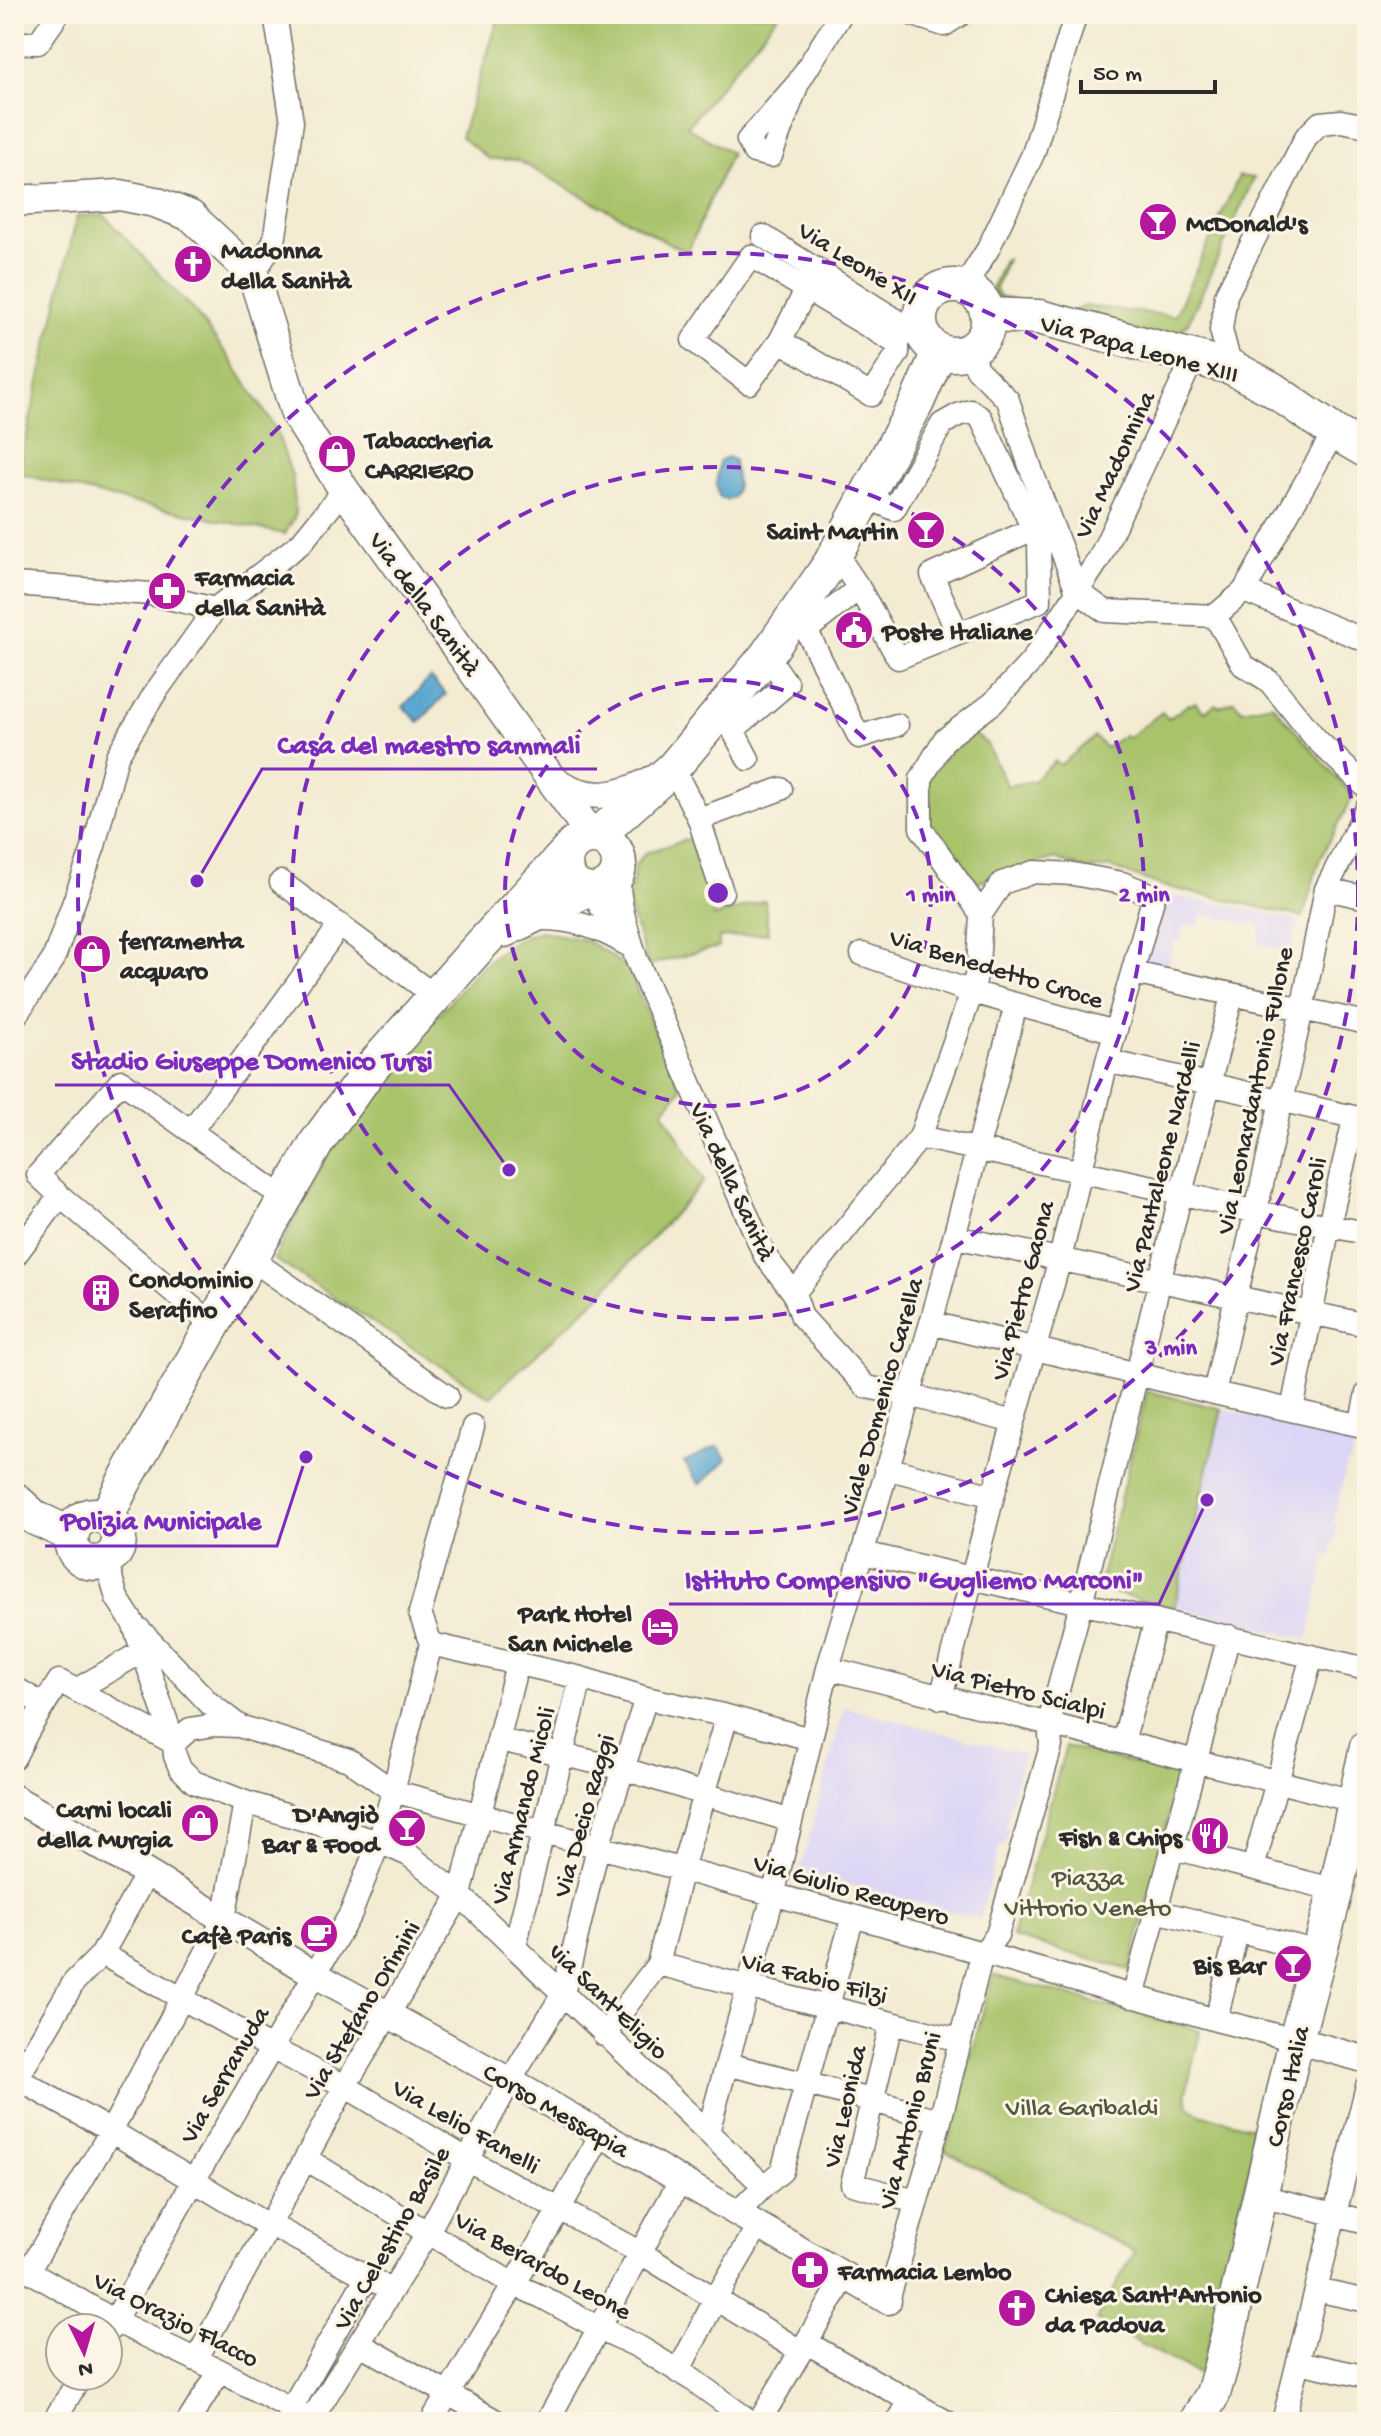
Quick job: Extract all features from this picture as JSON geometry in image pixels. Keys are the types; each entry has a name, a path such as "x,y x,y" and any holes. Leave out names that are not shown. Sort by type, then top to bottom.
{"main road":[{"path":"14,201 120,195 155,202 191,216 253,274"},
{"name":"Via della Sanità","path":"253,274 296,414 344,490 544,766 569,831 581,844"},
{"path":"588,891 573,884 564,861 673,768 767,655 802,621 944,347 985,336 988,315 984,303 964,287 941,288 931,294 919,314 919,326 944,347"},
{"name":"Via Papa Leone XIII","path":"988,315 1039,317 1231,367 1272,389 1367,451"},
{"path":"489,937 588,891 604,889 611,884 673,768"},
{"path":"106,1518 317,1142 372,1067 489,937 581,844 606,839 613,846 620,867"},
{"path":"14,1499 35,1518 72,1535"},
{"path":"99,1515 106,1518 119,1535 117,1549 106,1560 92,1562 79,1556 72,1543 74,1528 84,1518 99,1515"},
{"name":"Corso Italia","path":"1196,2422 1213,2394 1221,2366 1296,2040 1356,1819 1367,1747"}],"street":[{"path":"14,43 38,43 58,14"},
{"path":"253,274 274,242 292,122 275,14"},
{"path":"798,83 841,14"},
{"path":"911,14 944,25 961,14"},
{"path":"964,287 988,249 1033,154 1076,14"},
{"path":"1231,367 1221,330 1226,295 1306,137 1320,123 1341,121 1367,126"},
{"name":"Via Leone XII","path":"763,236 812,279 944,347"},
{"path":"780,341 871,395 898,353 898,344 812,279 751,256 693,340 749,383 780,341 812,279"},
{"path":"944,347 977,369 1008,400 1077,591 1105,611 1215,616 1244,591 1334,432"},
{"name":"Via Madonnina","path":"981,914 921,828 921,779 944,740 993,703 1031,662 1099,559 1194,357"},
{"path":"836,554 898,658 1040,601 1039,542 981,418 971,411 942,424 894,509 867,497"},
{"path":"14,1018 53,960 94,846 117,756 155,693 215,609 301,543 344,490"},
{"path":"958,634 932,575 1033,529"},
{"path":"14,584 151,594 215,609"},
{"path":"859,588 802,621 859,737 897,725"},
{"path":"1244,591 1367,641"},
{"path":"1215,616 1243,665 1269,681 1316,739 1367,794"},
{"path":"748,759 733,730 787,684 767,655"},
{"path":"544,766 569,790 594,795 617,794 640,786 673,768 699,819 722,892"},
{"path":"699,819 781,789"},
{"name":"Via Leonardantonio Fullone","path":"1214,1393 1302,1010 1326,889 1367,794"},
{"name":"Via della Sanità","path":"620,867 618,890 631,951 765,1256 794,1293 802,1317 866,1387 1014,1422"},
{"name":"Via Pietro Gaona","path":"941,1698 993,1496 1060,1259 1107,1061 1154,896 1122,883 1073,874 1034,872 1002,883 981,914"},
{"path":"281,882 435,996"},
{"path":"1326,889 1367,898"},
{"name":"Via della Sanità","path":"588,891 631,951"},
{"path":"794,1293 920,1137 972,992 978,968 981,914"},
{"path":"527,919 575,921 601,929 631,951"},
{"path":"191,1131 340,925"},
{"name":"Via Benedetto Croce","path":"862,954 972,992 1115,1032"},
{"path":"1133,973 1367,1023"},
{"name":"Via Pantaleone Nardelli","path":"1049,1723 1232,996"},
{"name":"Viale Domenico Carella","path":"708,2132 773,1896 828,1668 931,1323 1016,1005"},
{"path":"1107,1061 1360,1122"},
{"path":"214,1326 38,1175 121,1081 285,1199"},
{"name":"Via Francesco Caroli","path":"1292,1410 1329,1225 1360,1122"},
{"path":"920,1137 1256,1212 1367,1233"},
{"path":"14,1257 60,1196"},
{"path":"955,1237 1367,1325"},
{"path":"251,1259 447,1396"},
{"path":"931,1323 1214,1393 1363,1426 1367,1393"},
{"path":"473,1427 420,1613 431,1644 581,1678 646,1698 810,1739"},
{"path":"886,1468 993,1496"},
{"path":"863,1553 1367,1669"},
{"path":"106,1560 117,1598 133,1623 209,1703 239,1726"},
{"path":"1123,1742 1156,1620"},
{"name":"via Sant'Eligio","path":"133,1623 174,1743 175,1756 180,1768 194,1782 245,1802 379,1842 409,1855 460,1895 515,1946 764,2186"},
{"path":"1133,1997 1229,1636"},
{"name":"Via Serranuda","path":"119,2312 351,1913 379,1842 431,1644"},
{"path":"76,1690 143,1651"},
{"path":"1253,1868 1312,1656"},
{"name":"Via Stefano Orimini","path":"196,2360 276,2229 306,2159 345,2086 460,1895 517,1664"},
{"name":"Via Pietro Scialpi","path":"828,1668 1278,1782 1356,1819"},
{"name":"Via Armando Micoli","path":"515,1946 581,1678"},
{"path":"14,1758 22,1724 44,1705 59,1681 174,1743 190,1729 214,1725 239,1726 349,1760 393,1791"},
{"path":"20,1691 44,1705"},
{"name":"Via Decio Raggi","path":"563,1994 598,1847 646,1698"},
{"path":"604,2035 658,1964 727,1716"},
{"path":"982,1954 997,1935 1051,1746 1049,1723"},
{"path":"500,1740 624,1769 791,1821"},
{"name":"Via Giulio Recupero","path":"393,1791 1296,2040"},
{"name":"Corso Messapia","path":"14,1798 147,1873 314,1974 510,2081 888,2301"},
{"path":"21,2266 111,2131 224,1919 245,1802"},
{"path":"1174,1848 1336,1890"},
{"path":"147,1873 102,1954 74,1982 15,2080 111,2131 276,2229 391,2289"},
{"path":"1156,1911 1319,1952"},
{"path":"678,2372 716,2298 764,2186 782,2171 853,1916"},
{"path":"1216,2020 1237,1932"},
{"name":"Via Lelio Fanelli","path":"102,1954 345,2086 468,2160 641,2253 803,2347 910,2400 947,2422"},
{"name":"Via Antonio Bruni","path":"888,2301 940,2121 982,1954"},
{"name":"Via Fabio Filzi","path":"658,1964 959,2040"},
{"name":"Via Celestino Basile","path":"313,2421 428,2232 510,2081 563,1994"},
{"name":"Via Leonida","path":"891,2024 852,2184 916,2201"},
{"path":"1296,2040 1367,2060"},
{"path":"727,2064 871,2100 940,2121"},
{"path":"1283,2422 1367,2086"},
{"path":"431,2422 559,2210 601,2134"},
{"name":"Via Berardo Leone","path":"306,2159 513,2284 639,2347 693,2380 751,2422"},
{"path":"547,2422 681,2179"},
{"path":"1260,2196 1367,2222"},
{"name":"Via Orazio Flacco","path":"21,2266 90,2312"},
{"name":"Via Celestino Basile","path":"291,2409 367,2276"},
{"path":"759,2422 845,2277"},
{"path":"1316,2290 1367,2301"},
{"name":"Via Orazio Flacco","path":"124,2331 220,2371 313,2421"},
{"path":"360,2344 498,2422"},
{"path":"1299,2362 1367,2377"},
{"path":"188,2422 220,2371"},
{"path":"53,2422 71,2392"},
{"path":"898,2422 910,2400"}],"shaded area":[{"path":"1160,894 1300,921 1294,933 1293,951 1258,944 1261,925 1202,915 1198,926 1184,925 1181,941 1175,941 1167,968 1141,968"},
{"path":"1147,1391 1355,1441 1333,1524 1338,1526 1331,1556 1326,1556 1308,1640 1098,1589"},
{"path":"844,1707 1024,1754 1005,1826 1008,1831 1005,1843 999,1848 980,1919 800,1871"}],"green space":[{"path":"500,14 779,14 687,127 731,153 687,253 517,160 489,159 461,137"},
{"path":"1239,176 1254,178 1188,323 1167,338 1002,301 993,293 992,288 1007,259 996,288 1002,297 1069,314 1084,306 1175,316"},
{"path":"104,215 194,311 229,357 276,429 292,476 296,514 285,534 112,498 18,473 77,216"},
{"path":"1234,701 1242,710 1272,704 1353,796 1319,861 1303,917 1163,886 1110,867 1087,870 1055,858 978,882 947,865 921,828 921,779 971,732 986,743 1007,786 1033,781 1055,761 1060,765 1095,737 1106,748 1124,735 1128,738 1162,712 1168,719 1195,702 1204,712 1216,704 1219,707"},
{"path":"691,838 714,917 765,900 768,933 719,938 719,947 648,965 628,904 636,864 645,853"},
{"path":"541,931 585,940 632,972 636,988 681,1089 663,1111 704,1181 601,1294 490,1397 274,1259 346,1121 474,974 513,942"},
{"path":"1147,1391 1222,1409 1174,1608 1098,1589"},
{"name":"Piazza Vittorio Veneto","path":"1066,1746 1179,1775 1130,1970 1012,1937"},
{"name":"Villa Garibaldi","path":"993,1975 1200,2031 1186,2093 1188,2107 1200,2114 1252,2127 1257,2136 1202,2372 1198,2374 1096,2320 1135,2252 945,2151"}],"water":[{"path":"729,457 734,460 737,486 734,496 728,500 719,497 716,485 719,461"},
{"path":"430,678 446,694 419,722 403,707"},
{"path":"718,1446 727,1459 700,1485 684,1462"}],"place":[{"name":"McDonald's","path":"1158,222"},
{"name":"Madonna della Sanità","path":"193,264"},
{"name":"Tabaccheria CARRIERO","path":"337,454"},
{"name":"Saint Martin","path":"926,530"},
{"name":"Farmacia della Sanità","path":"167,591"},
{"name":"Poste Italiane","path":"854,630"},
{"name":"Casa del maestro sammali","path":"197,881"},
{"name":"ferramenta acquaro","path":"92,954"},
{"name":"Stadio Giuseppe Domenico Tursi","path":"509,1170"},
{"name":"Condominio Serafino","path":"101,1293"},
{"name":"Polizia Municipale","path":"306,1457"},
{"name":"Istituto Compensivo \"Gugliemo Marconi\"","path":"1207,1500"},
{"name":"Park Hotel San Michele","path":"660,1627"},
{"name":"Carni locali della Murgia","path":"200,1823"},
{"name":"D'Angiò Bar & Food","path":"407,1828"},
{"name":"Fish & Chips","path":"1210,1836"},
{"name":"Cafè Paris","path":"319,1934"},
{"name":"Bis Bar","path":"1293,1964"},
{"name":"Farmacia Lembo","path":"810,2270"},
{"name":"Chiesa Sant'Antonio da Padova","path":"1017,2308"}]}
